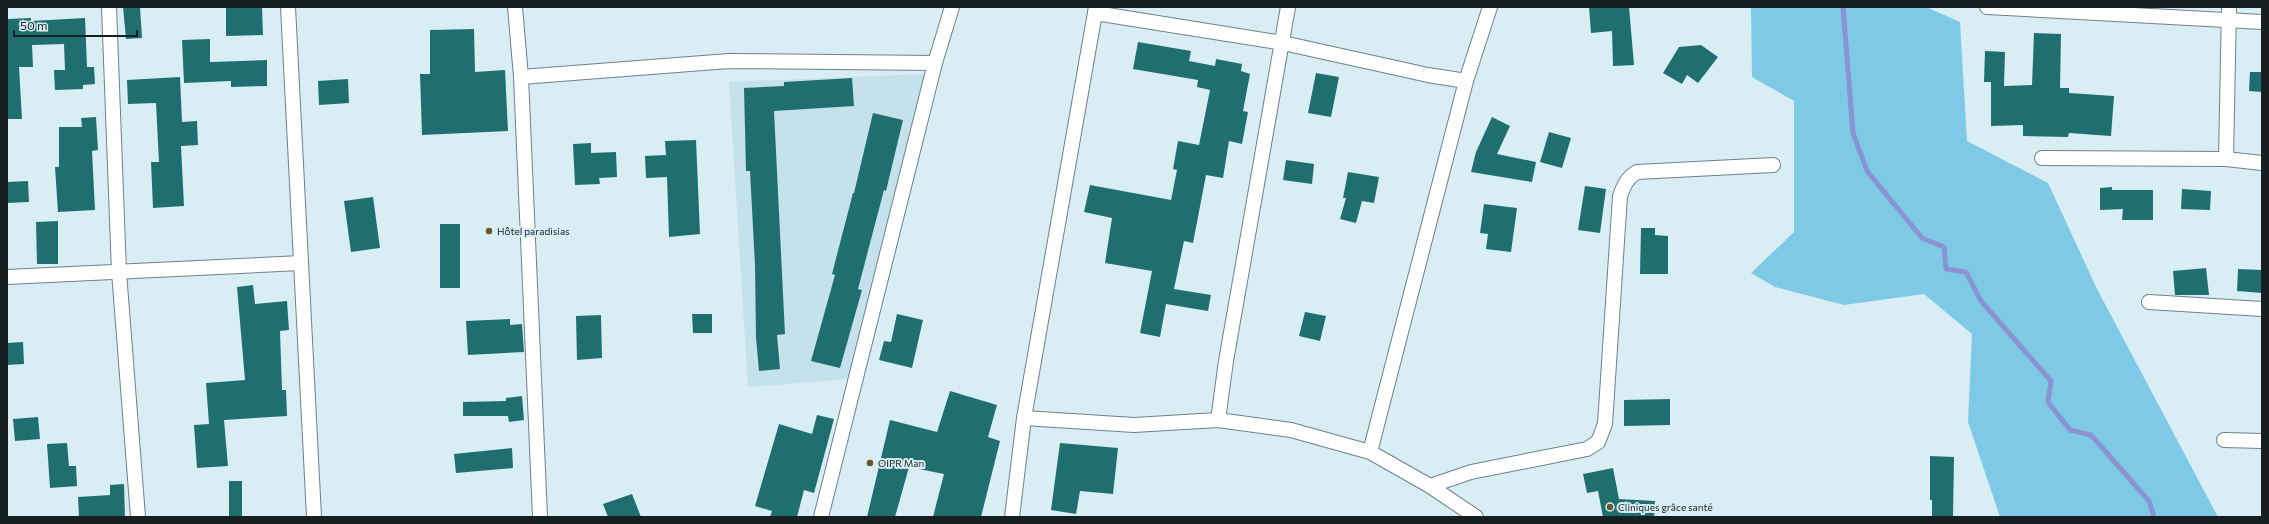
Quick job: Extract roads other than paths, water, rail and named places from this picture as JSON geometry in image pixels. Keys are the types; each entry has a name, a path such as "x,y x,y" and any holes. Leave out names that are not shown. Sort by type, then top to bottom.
{"street":[{"path":"108,7 119,272 138,517"},
{"path":"288,7 314,517"},
{"path":"515,7 521,77 540,517"},
{"path":"821,517 936,63 952,7"},
{"path":"1218,420 1226,361 1283,43 1288,7"},
{"path":"1370,452 1466,80 1490,7"},
{"path":"1987,7 2229,14 2262,22"},
{"path":"1012,517 1024,418 1095,10 1283,43 1428,75 1466,80"},
{"path":"2226,159 2229,14"},
{"path":"521,77 728,61 936,63"},
{"path":"2042,158 2226,159 2262,163"},
{"path":"1430,486 1471,472 1587,449 1598,442 1605,424 1620,196 1624,184 1631,176 1637,172 1773,165"},
{"path":"7,277 301,263"},
{"path":"2149,302 2262,309"},
{"path":"1024,418 1134,425 1218,420 1292,430 1370,452 1430,486 1476,517"},
{"path":"2224,440 2262,442"}],"waterway":[{"path":"1843,7 1853,133 1867,171 1922,238 1944,247 1946,269 1966,272 1981,301 2051,381 2048,402 2070,430 2091,435 2149,501 2154,517"}],"place":[{"name":"Hôtel paradisias","path":"489,231"},
{"name":"OIPR Man","path":"870,463"},
{"name":"Cliniques grâce santé","path":"1610,507"}]}
